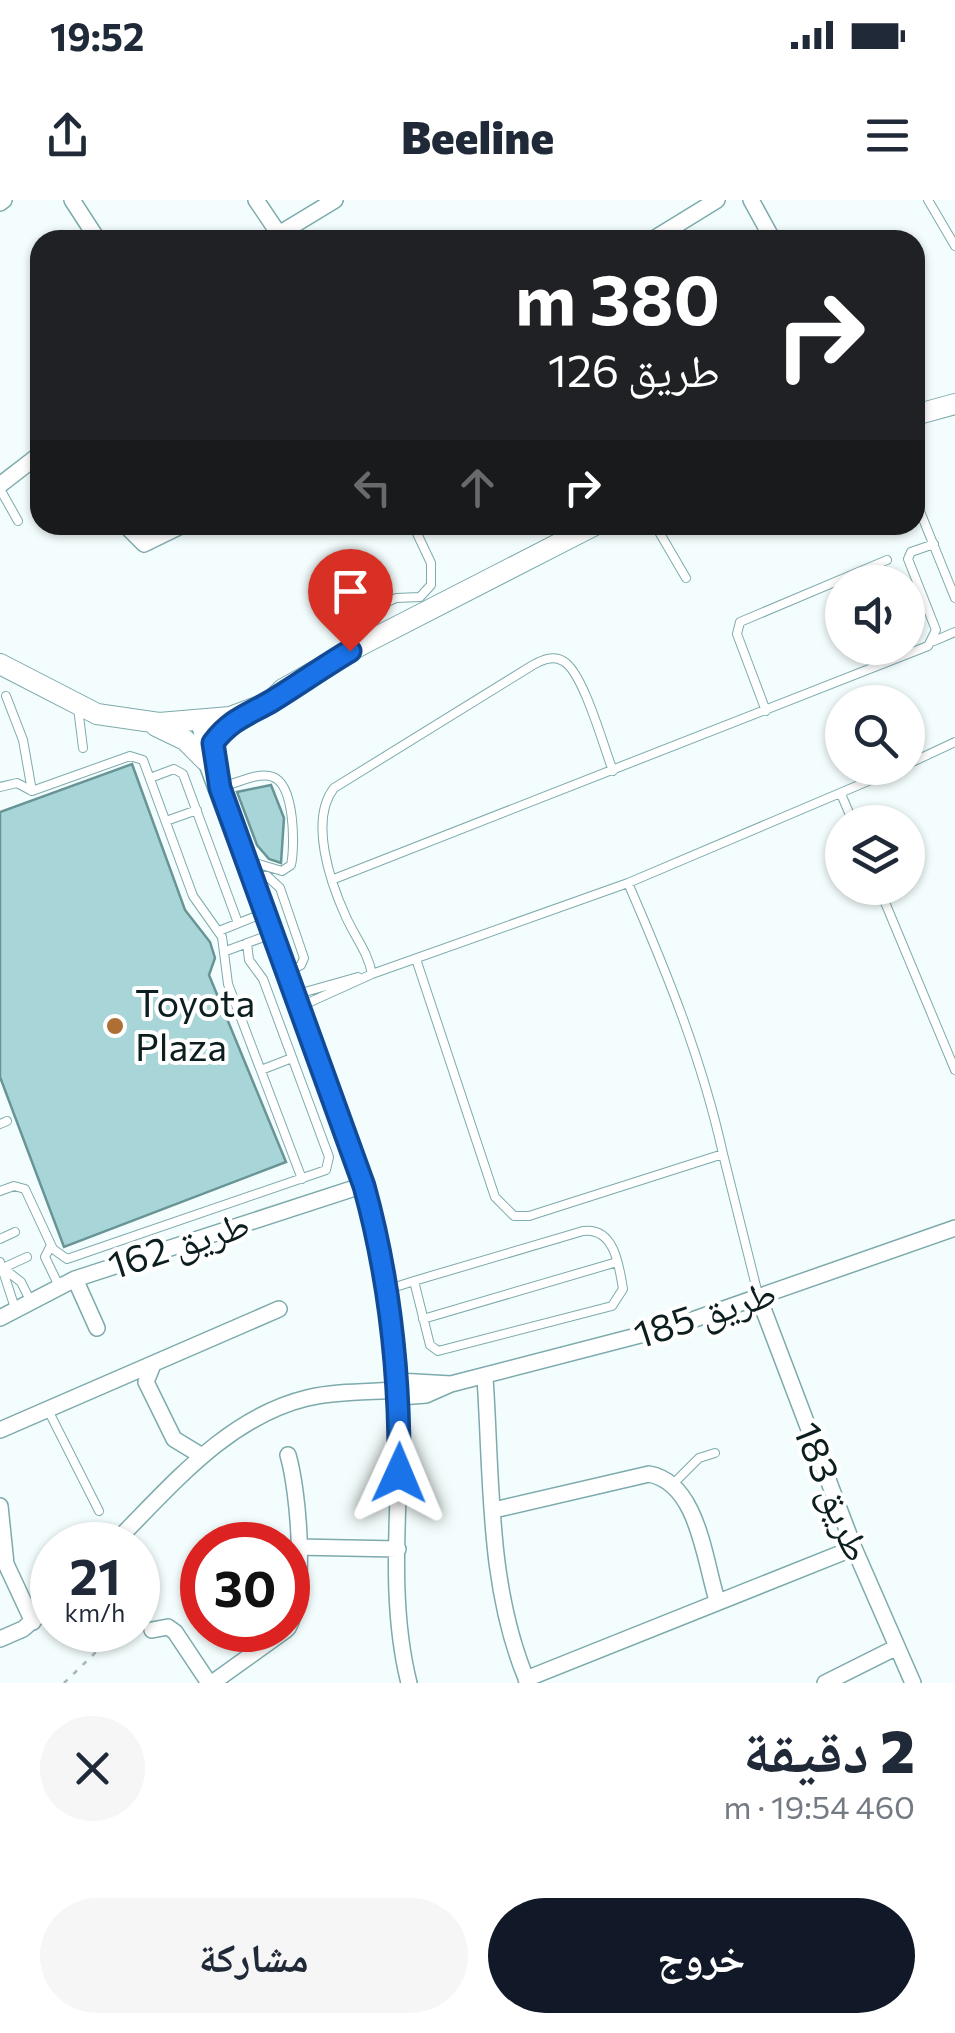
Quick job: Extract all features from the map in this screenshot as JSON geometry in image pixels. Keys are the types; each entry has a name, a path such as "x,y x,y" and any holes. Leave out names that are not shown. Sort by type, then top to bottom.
{"street":[{"path":"72,200 92,230"},
{"path":"256,200 276,230"},
{"path":"291,230 335,200"},
{"path":"668,230 717,200"},
{"path":"757,204 769,230"},
{"path":"925,412 955,404"},
{"path":"0,487 30,462"},
{"path":"131,535 135,540 149,543 164,535"},
{"path":"144,722 240,714 270,702 283,689 364,644 577,535"},
{"path":"0,664 78,706 144,722 210,752"},
{"path":"208,718 256,694 283,689"},
{"path":"210,752 240,714"},
{"path":"208,718 210,752 220,788 364,1186 380,1244 399,1389 398,1549 410,1683"},
{"name":"طريق 162","path":"0,1318 75,1279 364,1186"},
{"name":"طريق 185","path":"135,1522 202,1456 251,1422 296,1402 485,1378 631,1339 955,1228"},
{"path":"75,1279 97,1328"},
{"name":"طريق 183","path":"759,1298 854,1548 912,1683"},
{"path":"0,1430 279,1309"},
{"path":"152,1366 146,1382 174,1439 202,1456"},
{"path":"485,1378 498,1573 509,1632 527,1681 717,1600 854,1548"},
{"path":"288,1455 296,1491 296,1522"},
{"path":"494,1510 649,1474 674,1483 684,1495 717,1600"},
{"path":"0,1506 6,1564 30,1616"},
{"path":"310,1547 398,1549"},
{"path":"0,1640 30,1624"},
{"path":"160,1628 176,1632 211,1683 255,1652"},
{"path":"826,1683 897,1647"}],"lane":[{"path":"928,200 955,246"},
{"path":"0,487 18,521"},
{"path":"925,523 955,598"},
{"path":"364,644 356,626 360,614 396,598 420,596 431,586 431,563 418,535"},
{"path":"661,535 686,578"},
{"path":"934,544 911,552 908,558 936,630 934,641"},
{"path":"766,711 737,634 740,622 887,560"},
{"path":"334,879 766,711 955,632"},
{"path":"372,974 334,879 321,820 334,788 542,660 553,658 572,668 613,771"},
{"path":"6,696 26,748 32,791"},
{"path":"78,706 83,748"},
{"path":"925,756 955,742"},
{"path":"0,787 16,783 32,791 134,755 143,760 193,896 219,931 226,951 228,984 302,1179"},
{"path":"150,778 180,771 238,923"},
{"path":"220,788 270,775 284,786 296,840 291,866 282,871 248,868"},
{"path":"296,1001 628,884 861,785"},
{"path":"841,794 845,805"},
{"path":"166,821 197,810"},
{"path":"248,868 273,878 280,888 304,958 301,966 286,973"},
{"path":"628,884 686,1019 708,1084 759,1298"},
{"path":"887,905 955,1070"},
{"path":"219,931 264,913"},
{"path":"226,951 272,934"},
{"path":"0,1190 14,1186 24,1189 56,1254 67,1259 322,1172 329,1162 263,979 249,960 247,943"},
{"path":"416,958 495,1197 514,1216 529,1216 723,1154"},
{"path":"261,1070 292,1058"},
{"path":"259,1194 266,1216"},
{"path":"386,1290 414,1281 589,1230 607,1238 623,1289 612,1306 442,1351 430,1345 414,1281"},
{"path":"0,1238 15,1232"},
{"path":"51,1245 45,1258 58,1286"},
{"path":"1,1266 26,1258"},
{"path":"423,1319 617,1262"},
{"path":"1,1266 21,1282 23,1306"},
{"path":"1,1266 23,1306"},
{"path":"49,1412 99,1512"},
{"path":"674,1483 690,1465 716,1453"}],"path":[{"path":"64,1683 97,1652"}],"building":[{"name":"Toyota Plaza","path":"132,764 185,910 210,942 215,958 209,975 286,1162 64,1247 0,1077 0,812"},
{"path":"271,785 284,818 281,863 269,859 257,845 237,792"}],"place":[{"name":"Toyota Plaza","path":"115,1026"}],"route":[{"path":"350,651 283,689 270,702 240,714 213,743 220,788 364,1186 380,1244 400,1397 399,1473"}]}
